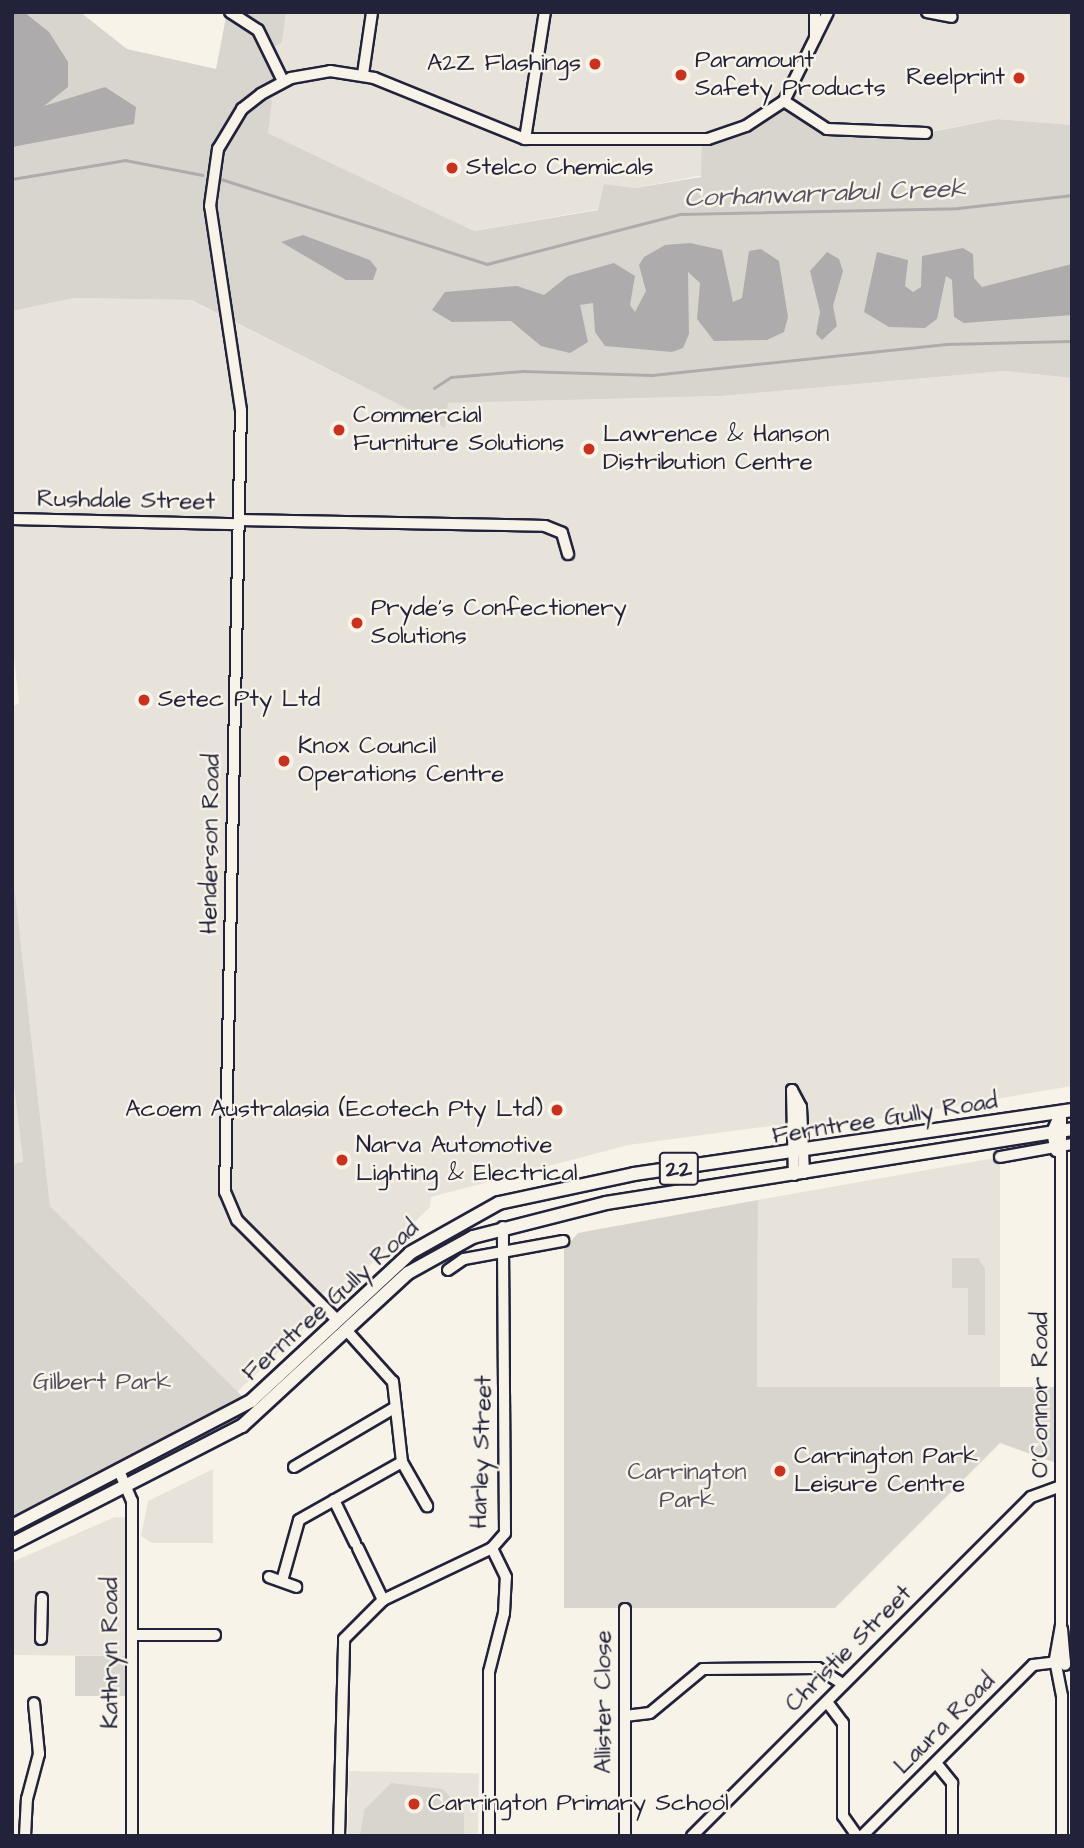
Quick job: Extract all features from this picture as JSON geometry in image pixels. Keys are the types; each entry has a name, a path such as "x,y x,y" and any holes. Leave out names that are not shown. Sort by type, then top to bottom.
{"main road":[{"name":"Ferntree Gully Road","path":"12,1526 120,1473 251,1401 410,1253 499,1203 634,1174 799,1154 1066,1111"},
{"name":"Ferntree Gully Road","path":"12,1544 128,1489 251,1420 426,1261 503,1227 606,1203 1069,1130"},
{"path":"499,1203 503,1227"},
{"path":"337,1320 346,1331"}],"street":[{"path":"230,12 258,30 283,81 315,72 363,74 525,139 708,139 746,126 784,101 814,49 828,12"},
{"path":"363,74 372,12"},
{"path":"525,139 545,12"},
{"path":"814,12 814,49"},
{"path":"926,12 952,17"},
{"name":"Henderson Road","path":"283,81 242,110 225,134 209,192 240,390 225,1192 237,1220 337,1320"},
{"path":"784,101 827,129 926,133"},
{"name":"Rushdale Street","path":"12,519 545,526 562,533 568,554"},
{"path":"799,1154 792,1090 801,1107 799,1174"},
{"path":"1052,1132 1066,1111"},
{"name":"O'Connor Road","path":"1062,1836 1060,1661 1066,1649 1062,1625 1061,1165 1069,1130 1066,1111"},
{"name":"O'Connor Road","path":"1052,1132 1064,1146"},
{"path":"1000,1157 1064,1146"},
{"name":"Harley Street","path":"489,1836 489,1677 505,1613 506,1577 492,1548 506,1526 506,1251 503,1227"},
{"path":"448,1270 464,1259 563,1241"},
{"path":"346,1331 391,1378 402,1462 427,1506"},
{"path":"294,1467 394,1408"},
{"path":"282,1581 299,1520 402,1462"},
{"name":"Kathryn Road","path":"120,1473 128,1489 132,1635 132,1836"},
{"name":"Christie Street","path":"692,1836 1036,1493 1062,1489"},
{"path":"334,1500 383,1600"},
{"path":"339,1836 340,1648 383,1600 492,1548"},
{"path":"269,1577 296,1587"},
{"path":"41,1598 41,1639"},
{"name":"Allister Close","path":"625,1609 625,1836"},
{"path":"132,1635 215,1635"},
{"name":"Laura Road","path":"859,1836 1033,1665 1060,1661"},
{"path":"625,1716 650,1713 703,1669 822,1668 843,1684"},
{"path":"827,1702 842,1720 844,1816 859,1836"},
{"path":"25,1836 26,1799 39,1754 34,1703"},
{"path":"936,1763 952,1783 952,1836"}],"shaded area":[{"path":"12,12 24,12 49,32 68,62 68,87 44,106 105,87 136,107 134,124 12,147"},
{"path":"286,12 1072,12 1072,125 997,119 635,188 604,184 599,209 474,231 268,133 268,48 282,43"},
{"path":"303,235 370,260 377,269 373,280 346,280 281,242"},
{"path":"690,243 722,250 733,302 742,298 749,251 761,249 779,261 788,317 784,332 767,340 714,341 697,319 700,283 688,272 689,334 683,348 672,352 605,346 595,332 593,303 580,305 588,342 570,353 541,346 511,321 452,322 432,310 445,292 517,286 544,295 568,276 614,263 635,276 630,305 635,312 646,291 639,265 644,257 665,245"},
{"path":"963,248 973,254 974,278 982,287 1072,264 1072,315 964,323 954,317 952,280 946,276 937,319 925,328 889,327 864,312 877,252 908,260 905,286 913,292 921,287 922,256"},
{"path":"827,252 839,259 843,271 833,306 837,326 822,340 816,334 820,312 810,271"},
{"path":"74,298 190,300 445,428 447,403 722,396 1005,371 1072,378 1072,1086 832,1127 784,1131 778,1125 628,1145 431,1197 430,1207 347,1287 328,1289 310,1310 310,1322 237,1392 50,1206 12,864 12,707 19,703 12,640 12,311"},
{"path":"12,1070 23,1163 12,1164"},
{"path":"1000,1157 1000,1387 757,1387 758,1200"},
{"path":"213,1469 213,1543 152,1543 141,1536 148,1501"},
{"path":"115,1517 132,1518 132,1656 12,1655 12,1562"},
{"name":"Carrington Primary School","path":"349,1771 479,1773 478,1836 348,1836"}],"green space":[{"path":"12,12 80,12 127,49 216,69 227,12 286,12 282,43 268,49 283,81 265,91 272,101 268,133 474,231 598,210 604,184 635,188 701,177 702,139 730,133 784,101 817,126 926,133 997,119 1072,125 1072,378 1005,371 722,396 448,403 445,428 191,300 74,298 12,311"},
{"name":"Gilbert Park","path":"12,864 50,1206 248,1402 12,1526 12,1164 23,1162 12,1070"},
{"name":"Carrington Park","path":"758,1200 757,1387 1062,1387 1062,1465 1000,1443 835,1608 564,1608 564,1249 578,1233"},
{"path":"952,1258 978,1258 985,1269 985,1335 968,1335 968,1288 952,1288"},
{"path":"75,1656 128,1656 128,1696 75,1696"},
{"path":"391,1783 443,1789 464,1813 464,1836 360,1836 364,1810"}],"waterway":[{"name":"Corhanwarrabul Creek","path":"12,179 125,160 203,175"},
{"name":"Corhanwarrabul Creek","path":"221,179 487,264 681,214 958,208 1072,195"},
{"path":"434,388 451,377 523,371 652,375 946,344 1072,341"}],"place":[{"name":"A2Z Flashings","path":"595,64"},
{"name":"Paramount Safety Products","path":"681,75"},
{"name":"Reelprint","path":"1019,78"},
{"name":"Stelco Chemicals","path":"452,168"},
{"name":"Commercial Furniture Solutions","path":"339,430"},
{"name":"Lawrence & Hanson Distribution Centre","path":"589,449"},
{"name":"Pryde's Confectionery Solutions","path":"357,623"},
{"name":"Setec Pty Ltd","path":"144,700"},
{"name":"Knox Council Operations Centre","path":"284,761"},
{"name":"Acoem Australasia (Ecotech Pty Ltd)","path":"557,1110"},
{"name":"Narva Automotive Lighting & Electrical","path":"342,1160"},
{"name":"Carrington Park Leisure Centre","path":"780,1471"},
{"name":"Carrington Primary School","path":"414,1804"}]}
